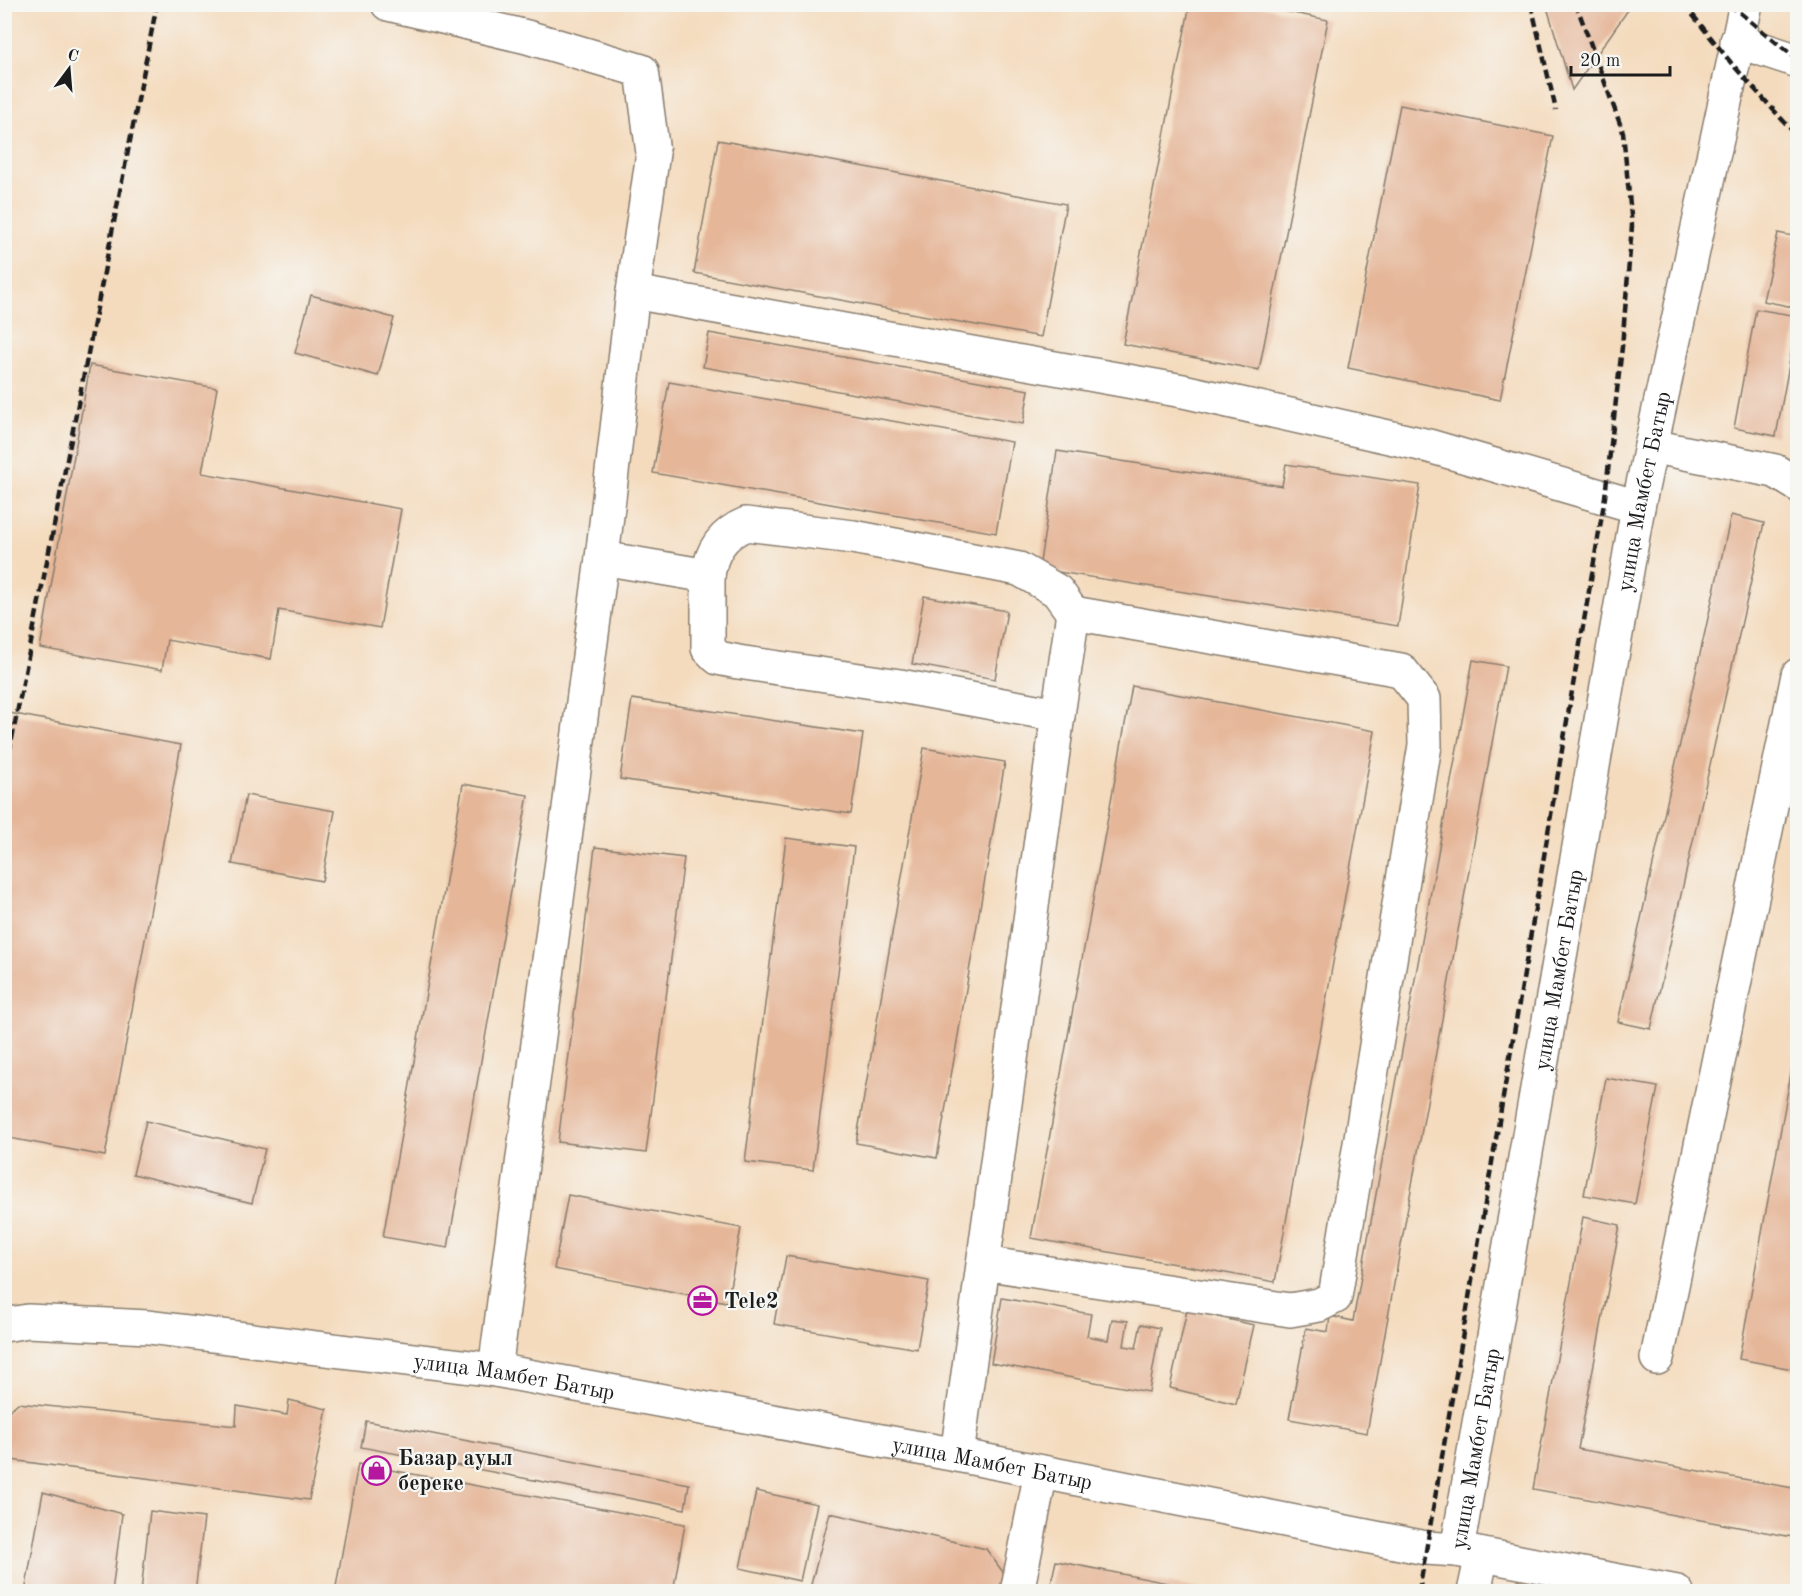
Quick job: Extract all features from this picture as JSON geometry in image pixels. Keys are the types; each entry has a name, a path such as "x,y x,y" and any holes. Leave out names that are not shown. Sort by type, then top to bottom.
{"main road":[{"path":"388,4 527,37 642,71 653,153 633,292 602,558 495,1370"},
{"name":"улица Мамбет Батыр","path":"4,1325 28,1321 148,1327 495,1370 957,1455 1426,1548 1469,1552 1638,507 1746,4"},
{"path":"1737,41 1797,61"},
{"path":"633,292 1183,392 1429,446 1638,507"},
{"path":"1651,446 1775,471 1797,485"},
{"path":"983,1263 1290,1310 1319,1305 1335,1297 1425,745 1424,699 1401,670 1073,613 1057,591 1019,569 853,537 746,524 731,531 710,559 708,648 718,658 900,686 1058,715"},
{"path":"602,558 708,576"},
{"path":"957,1455 1073,613"},
{"path":"1657,1358 1797,675"},
{"path":"1017,1592 1041,1472"},
{"path":"1474,1592 1469,1552 1677,1592"}],"building":[{"path":"1190,4 1249,4 1328,20 1259,370 1123,344"},
{"path":"1546,4 1624,4 1628,10 1572,90"},
{"path":"1400,105 1553,136 1500,400 1348,368"},
{"path":"718,140 1066,204 1041,337 694,273"},
{"path":"1778,233 1798,237 1798,308 1763,301"},
{"path":"311,295 394,318 378,376 295,353"},
{"path":"1756,309 1798,316 1776,436 1734,428"},
{"path":"709,333 1029,390 1023,424 703,367"},
{"path":"90,365 217,388 202,473 401,509 380,628 279,610 271,659 167,640 162,670 40,648"},
{"path":"669,382 1012,442 996,533 653,473"},
{"path":"1057,451 1282,486 1286,464 1420,485 1398,626 1039,569"},
{"path":"1731,515 1764,523 1651,1029 1618,1022"},
{"path":"924,596 1007,611 995,679 912,664"},
{"path":"1473,660 1506,666 1367,1433 1289,1419 1306,1328 1328,1332 1330,1316 1353,1321"},
{"path":"1132,686 1375,731 1275,1282 1031,1238"},
{"path":"632,699 863,734 851,814 620,779"},
{"path":"4,712 181,745 105,1156 4,1137"},
{"path":"924,748 1005,762 937,1158 856,1143"},
{"path":"463,784 528,795 448,1248 383,1237"},
{"path":"246,795 335,811 322,881 232,864"},
{"path":"786,838 854,847 813,1170 745,1162"},
{"path":"595,847 684,858 646,1153 558,1142"},
{"path":"1796,1046 1798,1046 1798,1370 1739,1359"},
{"path":"1606,1078 1658,1087 1635,1204 1584,1195"},
{"path":"146,1121 265,1149 252,1203 133,1174"},
{"path":"568,1195 741,1228 727,1302 554,1269"},
{"path":"1583,1217 1620,1225 1578,1449 1798,1489 1798,1538 1533,1489"},
{"path":"786,1256 929,1281 917,1349 774,1324"},
{"path":"1002,1298 1091,1314 1087,1336 1108,1340 1112,1319 1128,1321 1124,1346 1136,1348 1141,1324 1160,1328 1149,1392 991,1363"},
{"path":"1187,1310 1254,1325 1236,1404 1170,1388"},
{"path":"289,1400 327,1409 309,1500 4,1459 4,1415 18,1403 236,1426 237,1406 287,1415"},
{"path":"366,1421 689,1484 685,1509 361,1447"},
{"path":"358,1464 685,1524 673,1592 335,1592"},
{"path":"756,1491 817,1504 800,1581 740,1568"},
{"path":"43,1492 122,1514 112,1592 25,1592"},
{"path":"150,1511 204,1518 195,1592 141,1592"},
{"path":"830,1513 986,1549 1008,1579 1005,1592 809,1592"},
{"path":"1056,1561 1203,1590 1203,1592 1049,1592"}],"railway":[{"path":"4,779 157,4"},
{"path":"1531,4 1556,110"},
{"path":"1419,1592 1605,497 1622,347 1632,226 1623,132 1576,4"},
{"path":"1684,4 1732,64 1798,137"},
{"path":"1729,4 1798,60"}],"place":[{"name":"Tele2","path":"703,1300"},
{"name":"Базар ауыл береке","path":"377,1470"}]}
